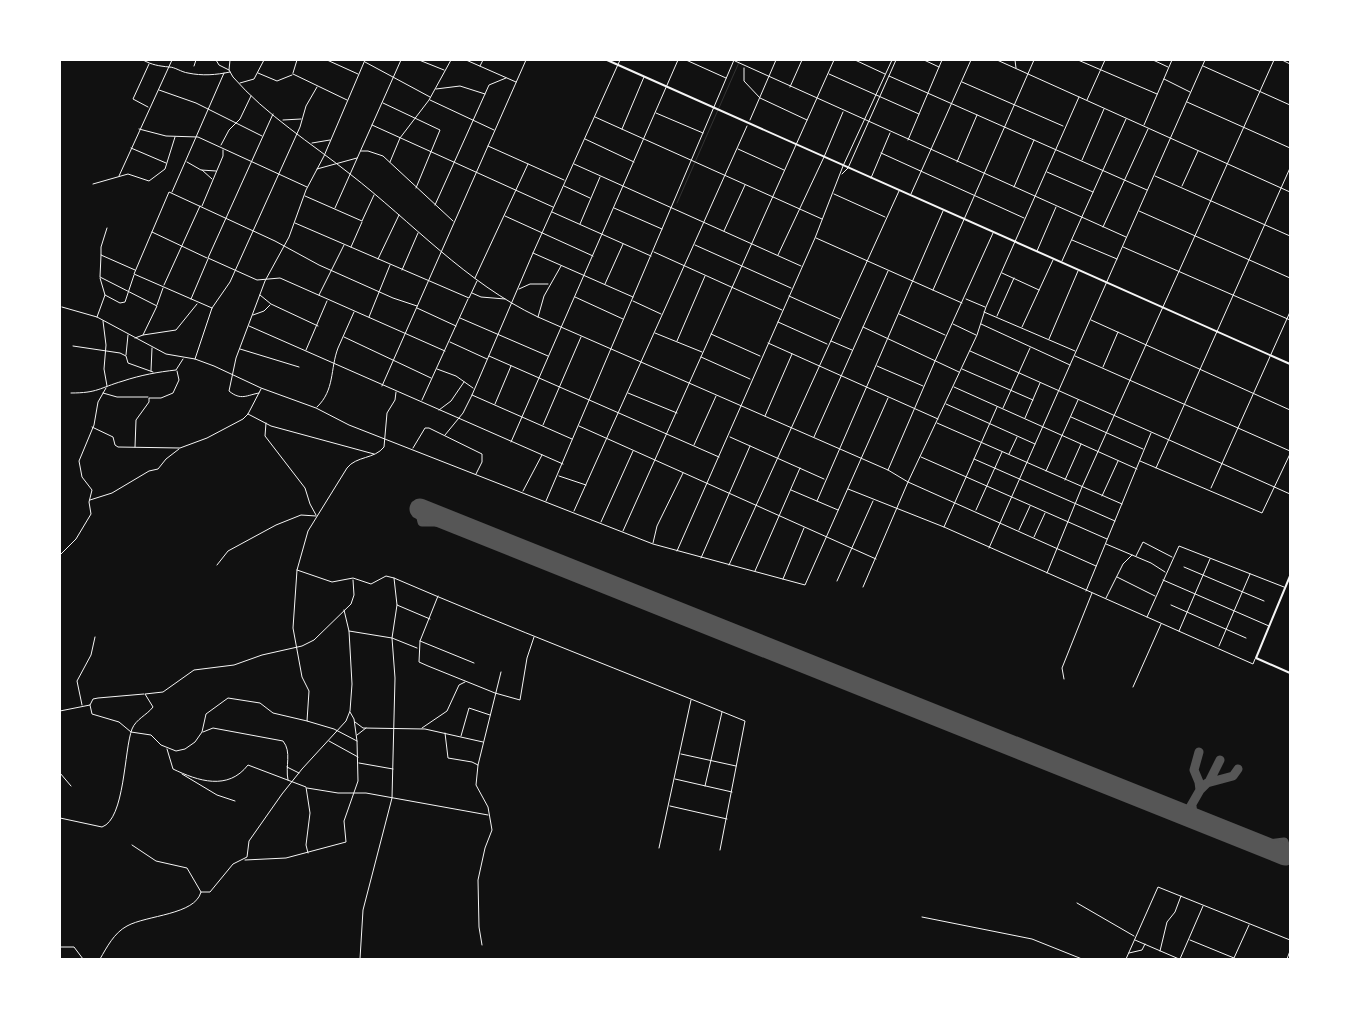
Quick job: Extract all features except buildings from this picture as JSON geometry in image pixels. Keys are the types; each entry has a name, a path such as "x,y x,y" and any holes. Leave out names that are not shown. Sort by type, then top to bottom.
{"main road":[{"path":"607,60 1290,364"},
{"path":"1290,576 1256,658 1290,673"}],"street":[{"path":"143,60 163,68 169,67 189,73 203,73 216,76 230,71"},
{"path":"119,176 172,60"},
{"path":"194,66 196,60"},
{"path":"216,60 219,65 230,71 239,83 296,134 311,143 324,156 375,194 440,251 505,299 538,317 888,470 908,482 1096,566"},
{"path":"230,60 230,71"},
{"path":"239,83 254,79 264,60"},
{"path":"293,74 297,60"},
{"path":"327,60 359,74"},
{"path":"335,208 401,60"},
{"path":"419,60 444,70"},
{"path":"390,162 400,138 431,97 451,60"},
{"path":"466,60 516,82"},
{"path":"480,66 483,60"},
{"path":"382,386 526,60"},
{"path":"445,435 457,418 463,414 472,395 542,232 620,60"},
{"path":"511,442 678,60"},
{"path":"686,60 726,78"},
{"path":"546,501 734,60 768,78 1127,238"},
{"path":"750,120 776,60"},
{"path":"790,87 802,60"},
{"path":"622,532 656,460 710,334 834,60"},
{"path":"855,60 861,61 886,74"},
{"path":"677,550 729,437 751,380 823,219 843,166 892,60"},
{"path":"841,174 848,168 896,60"},
{"path":"924,60 939,67"},
{"path":"907,140 942,60"},
{"path":"910,195 971,60"},
{"path":"997,60 1290,192"},
{"path":"1015,60 1016,68"},
{"path":"933,290 1034,60"},
{"path":"1078,60 1157,94"},
{"path":"1087,100 1105,60"},
{"path":"1153,60 1169,67"},
{"path":"1143,126 1172,60"},
{"path":"989,548 1205,60"},
{"path":"1047,574 1082,487 1274,60"},
{"path":"1282,60 1290,64"},
{"path":"259,393 248,397 234,395 228,389 239,349 265,281 283,247 365,61 431,97"},
{"path":"149,63 133,99 149,107"},
{"path":"744,66 744,81 760,98 807,120"},
{"path":"1203,66 1290,106"},
{"path":"105,295 122,303 129,293 135,270 166,195 172,192 198,137 224,73"},
{"path":"258,73 277,81 293,74"},
{"path":"293,74 348,101"},
{"path":"828,74 919,114"},
{"path":"889,76 1147,190"},
{"path":"622,129 644,77"},
{"path":"435,206 456,163 489,85 506,78"},
{"path":"1164,79 1190,93"},
{"path":"961,82 1065,127"},
{"path":"435,89 460,86 486,94"},
{"path":"195,359 212,308 224,293 235,270 296,134 308,102 317,87"},
{"path":"158,90 196,103 263,137"},
{"path":"143,334 157,306 181,245 223,156 222,148 229,130 235,124 252,95"},
{"path":"863,587 908,482 977,335 986,307 1079,97"},
{"path":"429,100 494,130"},
{"path":"1186,102 1290,148"},
{"path":"382,103 440,130 416,188"},
{"path":"1082,160 1105,108"},
{"path":"778,255 824,157 843,111"},
{"path":"655,112 704,134"},
{"path":"191,300 273,114"},
{"path":"956,162 977,114"},
{"path":"594,117 823,219"},
{"path":"282,120 302,119"},
{"path":"1061,262 1127,119"},
{"path":"372,125 553,208"},
{"path":"573,512 747,126"},
{"path":"1103,227 1148,128"},
{"path":"139,129 175,137 198,137 308,187"},
{"path":"870,178 891,133"},
{"path":"93,184 128,174 149,181 163,172 175,137"},
{"path":"584,139 634,162"},
{"path":"1014,187 1034,139"},
{"path":"311,143 330,140"},
{"path":"488,146 565,181"},
{"path":"131,148 146,157 167,164"},
{"path":"737,148 784,171"},
{"path":"360,151 376,153 390,162 435,206 454,221"},
{"path":"1182,188 1198,151"},
{"path":"881,154 1026,219"},
{"path":"316,169 358,158"},
{"path":"186,162 201,170 212,179"},
{"path":"475,278 528,164"},
{"path":"573,164 802,266"},
{"path":"1156,468 1290,168"},
{"path":"201,170 216,171"},
{"path":"1046,172 1093,192"},
{"path":"1154,175 1290,236"},
{"path":"580,224 601,176"},
{"path":"724,232 745,184"},
{"path":"563,186 591,198"},
{"path":"729,565 899,190"},
{"path":"172,192 283,247 456,326"},
{"path":"351,247 375,194"},
{"path":"833,194 886,218"},
{"path":"305,196 362,221"},
{"path":"1037,252 1056,207"},
{"path":"614,208 663,230"},
{"path":"816,501 943,210"},
{"path":"1139,210 1290,278"},
{"path":"551,212 651,256"},
{"path":"378,259 400,215"},
{"path":"505,216 593,256"},
{"path":"294,222 468,298"},
{"path":"97,318 105,295 100,277 101,247 107,228"},
{"path":"152,232 257,280 265,281 280,278 445,351"},
{"path":"402,270 418,232"},
{"path":"888,470 934,361 993,233"},
{"path":"815,238 962,302"},
{"path":"1072,240 1117,259"},
{"path":"605,285 623,243"},
{"path":"694,244 792,289"},
{"path":"319,295 344,245"},
{"path":"1122,247 1290,320"},
{"path":"653,252 782,310"},
{"path":"533,253 634,297"},
{"path":"101,255 135,270"},
{"path":"1022,327 1053,259"},
{"path":"369,318 390,265"},
{"path":"538,317 550,284 561,266"},
{"path":"1049,339 1079,270"},
{"path":"814,438 888,271"},
{"path":"1002,272 1040,290"},
{"path":"134,274 212,308"},
{"path":"677,341 705,276"},
{"path":"100,277 157,306"},
{"path":"997,317 1014,278"},
{"path":"422,401 468,298 478,280"},
{"path":"518,290 530,284 550,284"},
{"path":"471,293 481,297 505,299"},
{"path":"260,295 271,304 318,326"},
{"path":"575,296 624,319"},
{"path":"789,296 840,319"},
{"path":"964,298 986,307"},
{"path":"306,350 318,326 328,299"},
{"path":"632,301 662,314"},
{"path":"135,338 143,334 176,330 198,303"},
{"path":"251,315 264,311 271,304"},
{"path":"62,308 103,320 152,348 183,358 195,359 262,388 316,408 349,425 412,448 653,544 805,585 888,398"},
{"path":"316,408 324,398 333,376 337,350 354,311"},
{"path":"984,312 1076,351"},
{"path":"1210,489 1290,312"},
{"path":"898,314 946,336"},
{"path":"460,318 549,356"},
{"path":"60,555 76,539 91,514 90,500 92,490 82,477 79,461 102,393 106,388 104,369 106,352 103,320"},
{"path":"1090,320 1290,410"},
{"path":"778,321 828,344"},
{"path":"952,324 977,335"},
{"path":"980,324 1070,366"},
{"path":"247,325 563,464"},
{"path":"863,327 960,372"},
{"path":"1102,367 1118,332"},
{"path":"654,333 703,352"},
{"path":"710,334 761,357"},
{"path":"128,335 126,356 128,363 153,373"},
{"path":"542,426 582,336"},
{"path":"344,337 433,378"},
{"path":"830,340 852,350"},
{"path":"449,342 487,359"},
{"path":"768,343 938,419"},
{"path":"73,346 126,356"},
{"path":"1003,409 1030,347"},
{"path":"150,371 152,348"},
{"path":"239,349 300,367"},
{"path":"970,350 1290,494"},
{"path":"765,416 792,353"},
{"path":"1075,355 1238,427 1290,453 1262,513 1210,489 1140,461"},
{"path":"488,356 719,457"},
{"path":"701,357 751,380"},
{"path":"176,370 183,358"},
{"path":"495,404 511,366"},
{"path":"876,366 924,386"},
{"path":"437,369 474,388"},
{"path":"961,369 1033,400"},
{"path":"71,393 93,393 153,373 176,370"},
{"path":"102,393 117,396 161,398 173,393 180,378 176,370"},
{"path":"438,410 452,400 464,382"},
{"path":"1025,419 1040,382"},
{"path":"953,386 1137,469"},
{"path":"90,500 112,493 149,471 158,470 166,459 180,448 225,430 248,414 262,388"},
{"path":"307,722 309,691 301,674 298,647 293,628 297,570 308,531 350,464 375,454 384,447 383,437 388,413 395,400 396,392"},
{"path":"627,393 677,413"},
{"path":"472,395 572,439"},
{"path":"694,446 716,396"},
{"path":"135,448 136,420 149,402 149,398"},
{"path":"1046,471 1078,399"},
{"path":"945,404 1035,444"},
{"path":"944,527 998,407"},
{"path":"248,414 266,424 322,441 375,454"},
{"path":"1071,417 1144,450"},
{"path":"936,422 1122,504"},
{"path":"266,424 266,436 305,488 316,516"},
{"path":"578,426 876,559"},
{"path":"92,427 113,437 115,445 118,447 180,448"},
{"path":"412,448 426,427 482,454 482,462 476,474"},
{"path":"1086,590 1152,432"},
{"path":"1009,455 1017,436"},
{"path":"729,437 826,479"},
{"path":"1065,480 1081,444"},
{"path":"701,558 750,446"},
{"path":"601,524 634,450"},
{"path":"976,512 1002,452"},
{"path":"523,492 542,455"},
{"path":"921,457 1107,539"},
{"path":"974,459 1115,522"},
{"path":"1102,496 1118,460"},
{"path":"755,572 800,468"},
{"path":"653,544 657,526 683,472"},
{"path":"558,475 586,485"},
{"path":"848,489 944,527 1253,664 1256,658"},
{"path":"790,490 838,510"},
{"path":"837,581 873,500"},
{"path":"1019,531 1030,506"},
{"path":"1034,538 1046,512"},
{"path":"217,564 228,551 276,525 301,515 316,516"},
{"path":"783,579 805,527"},
{"path":"1105,599 1123,564 1134,555 1143,542 1173,557"},
{"path":"1105,544 1134,555 1166,573"},
{"path":"1146,618 1162,580 1180,546 1285,588"},
{"path":"1179,631 1210,558"},
{"path":"1184,567 1264,601"},
{"path":"297,570 332,582 353,578 371,584 386,576 394,578 534,637 746,722 720,850"},
{"path":"1218,647 1250,574"},
{"path":"1116,577 1156,596"},
{"path":"288,780 286,766 288,752 283,741 213,728 202,732 185,749 176,751 156,742 153,736 131,732 119,722 92,714 90,705 93,699 98,698 160,693 194,670 234,665 262,654 298,647 317,638 326,626 352,600 353,578"},
{"path":"360,959 364,910 392,798 395,678 392,638 396,605 394,578"},
{"path":"1162,580 1269,626"},
{"path":"1064,679 1062,668 1092,593"},
{"path":"438,596 420,641 418,648 419,662 495,694 520,700 527,658 534,637"},
{"path":"396,605 430,618"},
{"path":"1171,605 1246,638"},
{"path":"244,860 249,853 249,841 292,781 346,722 350,711 352,684 349,631 344,610"},
{"path":"1133,687 1161,624"},
{"path":"349,631 392,638 418,648"},
{"path":"83,706 77,681 91,655 95,637"},
{"path":"420,641 474,662"},
{"path":"482,944 479,927 478,880 485,848 492,830 488,807 476,785 478,765 500,672"},
{"path":"421,729 447,710 459,685 465,681"},
{"path":"60,818 102,827 108,824 120,795 131,732 136,722 153,707 145,694"},
{"path":"202,732 206,714 228,698 260,703 273,713 338,731 357,741"},
{"path":"660,848 691,700"},
{"path":"60,711 90,705"},
{"path":"461,736 468,708 490,715"},
{"path":"202,892 210,892 233,864 244,860 308,854 346,842 344,821 355,793 358,763 354,721 350,711"},
{"path":"705,786 722,712"},
{"path":"354,721 360,727 421,729 483,742"},
{"path":"356,736 367,728"},
{"path":"445,733 448,758 472,762 478,765"},
{"path":"329,741 358,757"},
{"path":"166,748 172,768 217,795 235,801"},
{"path":"680,754 737,766"},
{"path":"358,763 394,769"},
{"path":"179,772 212,783 239,774 248,765 306,788 392,798 489,816"},
{"path":"286,766 299,773"},
{"path":"60,774 71,786"},
{"path":"674,779 732,792"},
{"path":"306,788 310,813 306,845 308,854"},
{"path":"669,806 727,819"},
{"path":"132,845 156,861 186,868 202,892"},
{"path":"1126,959 1157,888 1290,940"},
{"path":"100,959 112,940 126,926 147,917 188,908 199,900 202,892"},
{"path":"1160,950 1168,922 1175,912 1181,896"},
{"path":"1077,903 1135,936"},
{"path":"1134,939 1180,959 1204,905"},
{"path":"922,917 1032,939 1082,959"},
{"path":"1189,939 1234,959 1249,924"},
{"path":"1128,954 1142,950 1145,944"},
{"path":"60,947 74,947 84,959"},
{"path":"1287,959 1290,951"}],"waterway":[{"path":"677,203 740,60"}],"taxiway":[{"path":"440,517 430,508 425,509 420,514 422,522 453,522"},
{"path":"1199,752 1194,770 1200,790"},
{"path":"1209,782 1220,760"},
{"path":"1179,813 1188,811 1200,790 1207,783 1233,776 1238,769"},
{"path":"1192,806 1193,814 1199,821"},
{"path":"1259,845 1284,842 1286,848 1279,856 1272,855 1267,848"}],"runway":[{"path":"420,509 1285,855"}]}
